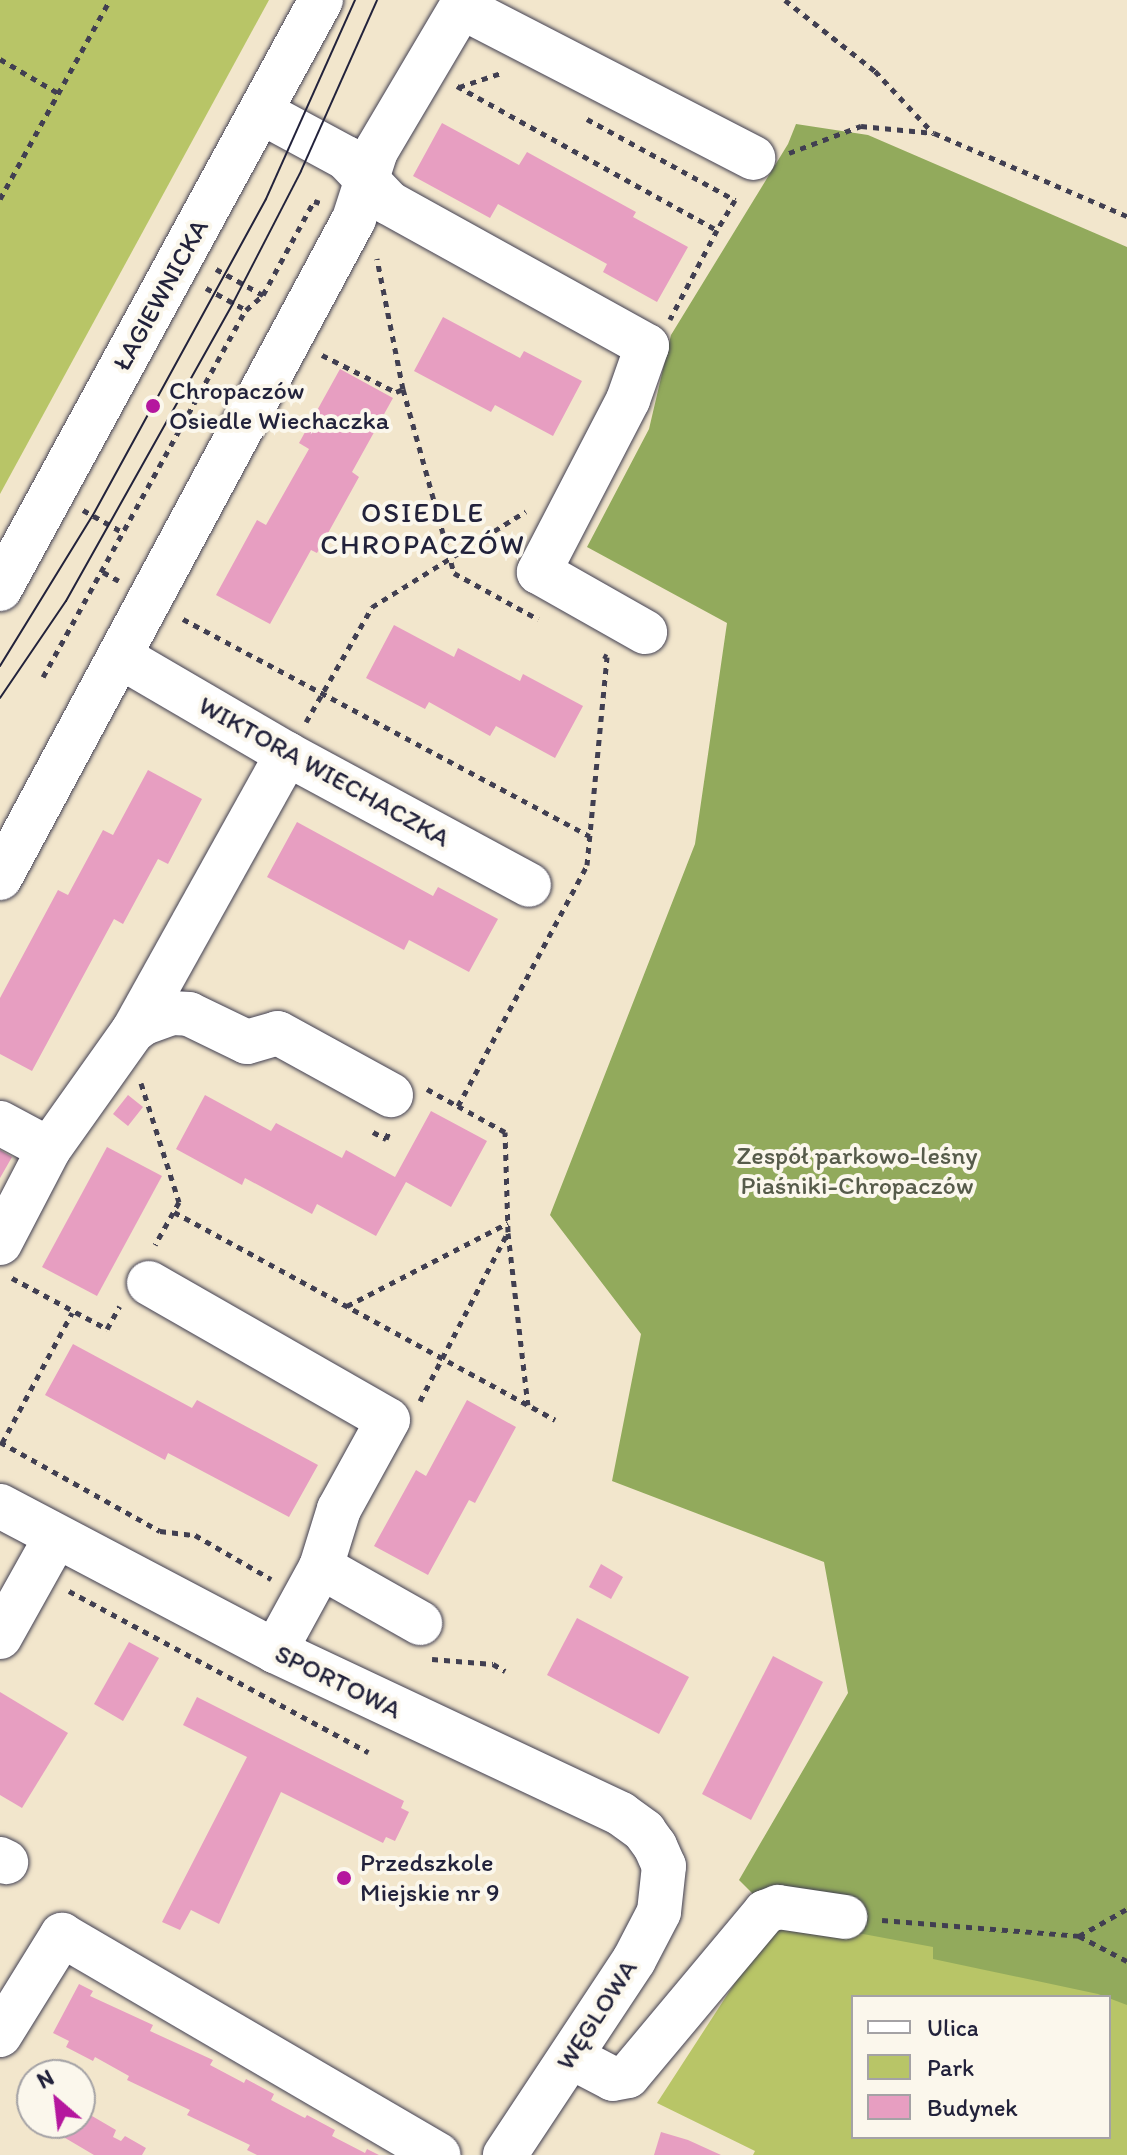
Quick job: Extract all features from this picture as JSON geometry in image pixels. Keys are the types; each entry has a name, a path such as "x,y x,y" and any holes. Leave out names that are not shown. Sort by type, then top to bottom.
{"street":[{"name":"ŁAGIEWNICKA","path":"0,589 190,266 261,112 321,0"},
{"path":"0,878 302,317 360,199 376,151 442,78 461,7 753,158"},
{"path":"261,112 346,158 360,199"},
{"path":"360,199 389,203 647,346 628,400 539,572 645,632"},
{"name":"WIKTORA WIECHACZKA","path":"121,657 287,754 529,885"},
{"path":"0,1243 49,1149 133,1031 287,754"},
{"path":"133,1031 172,1013 189,1014 247,1042 278,1033 399,1101"},
{"path":"0,1123 49,1149"},
{"path":"136,1290 388,1420 339,1509 313,1582 275,1651"},
{"name":"SPORTOWA","path":"0,1506 46,1555 275,1651 621,1814 644,1831 664,1866"},
{"path":"0,1637 46,1555"},
{"path":"313,1582 422,1641"},
{"name":"WĘGLOWA","path":"505,2155 634,1960 659,1912 664,1866"},
{"path":"571,2057 613,2079 628,2076 765,1912 778,1907 845,1917"},
{"path":"0,2035 62,1935 439,2155"}],"path":[{"path":"0,199 110,0"},
{"path":"785,0 875,71 934,133"},
{"path":"0,59 58,93"},
{"path":"442,78 500,72 513,79"},
{"path":"442,78 717,230"},
{"path":"581,116 735,200 669,321"},
{"path":"753,158 796,152 861,126 934,133 1127,216"},
{"path":"360,199 371,228 403,389 454,573 551,627"},
{"path":"190,266 263,295 302,317"},
{"path":"190,266 246,310"},
{"path":"43,677 246,310 263,295"},
{"path":"342,364 396,392 403,389"},
{"path":"73,504 124,533"},
{"path":"287,754 372,607 531,507"},
{"path":"103,572 151,601 590,836"},
{"path":"458,1106 587,865 607,657 593,650"},
{"path":"1,1272 107,1329 136,1290 179,1202 138,1074"},
{"path":"359,1124 386,1139 399,1101 458,1106 505,1132 508,1232 528,1405"},
{"path":"174,1212 555,1420"},
{"path":"347,1306 508,1223"},
{"path":"414,1412 508,1232"},
{"path":"72,1313 1,1443 160,1531 195,1535 313,1582"},
{"path":"46,1555 161,1642 368,1752"},
{"path":"161,1642 167,1631"},
{"path":"422,1641 493,1664 505,1671"},
{"path":"1079,1936 1127,1909"},
{"path":"845,1917 1079,1936 1127,1961"}],"green space":[{"path":"0,0 269,0 0,494"},
{"name":"Zespół parkowo-leśny Piaśniki-Chropaczów","path":"796,124 868,135 1127,247 1127,2005 1111,1999 1111,1995 933,1959 933,1947 777,1918 739,1880 848,1693 824,1562 612,1481 641,1334 550,1215 695,844 727,623 587,547 649,429 671,335 788,144"},
{"path":"1127,1613 1127,2155 753,2155 755,2151 657,2103 777,1918"}],"building":[{"path":"442,123 519,165 527,152 636,212 633,217 688,247 657,302 603,272 607,264 498,204 490,218 413,176"},
{"path":"443,317 520,358 524,351 582,381 553,436 495,405 491,412 414,371"},
{"path":"340,369 393,398 352,472 359,477 317,553 311,550 270,624 216,595 257,520 266,525 309,449 299,443"},
{"path":"394,625 454,657 458,648 520,681 523,674 583,706 555,758 496,726 490,736 429,702 425,709 366,678"},
{"path":"148,770 202,799 168,864 158,859 123,924 114,919 32,1071 0,1054 0,998 58,890 68,895 103,830 113,835"},
{"path":"297,822 433,896 438,887 498,919 469,972 409,940 404,950 267,877"},
{"path":"128,1095 143,1107 128,1126 113,1114"},
{"path":"205,1095 271,1131 276,1123 342,1158 346,1150 395,1177 431,1111 487,1141 451,1207 406,1182 376,1236 317,1204 312,1214 245,1178 242,1185 176,1149"},
{"path":"107,1147 162,1176 97,1296 42,1267"},
{"path":"0,1150 12,1157 0,1178"},
{"path":"73,1344 192,1408 197,1400 318,1465 289,1517 168,1453 165,1460 45,1395"},
{"path":"467,1400 516,1427 475,1503 469,1500 428,1575 374,1546 416,1470 426,1476"},
{"path":"601,1564 623,1577 611,1599 589,1587"},
{"path":"577,1618 689,1677 659,1734 547,1675"},
{"path":"129,1642 159,1658 123,1721 94,1704"},
{"path":"773,1656 823,1682 751,1820 702,1794"},
{"path":"0,1692 68,1733 22,1808 0,1795"},
{"path":"197,1697 404,1801 401,1808 409,1812 395,1841 386,1837 383,1843 281,1792 219,1924 191,1910 180,1930 162,1922 247,1757 183,1725"},
{"path":"79,1984 93,1991 90,1996 153,2025 150,2031 213,2060 210,2065 244,2083 246,2079 274,2094 271,2100 335,2130 332,2136 365,2153 367,2149 379,2155 257,2155 247,2150 250,2145 187,2115 190,2110 127,2080 129,2076 95,2057 89,2059 66,2047 69,2041 53,2033"},
{"path":"96,2118 116,2130 113,2137 121,2141 125,2136 146,2148 142,2155 94,2155 67,2139 96,2139"},
{"path":"661,2132 688,2140 721,2155 654,2155"}],"tram line":[{"path":"0,666 93,515 266,199 355,0"},
{"path":"0,698 66,601 233,303 301,171 377,0"}],"place":[{"name":"Chropaczów Osiedle Wiechaczka","path":"153,406"},
{"name":"Przedszkole Miejskie nr 9","path":"344,1878"}],"district":[{"name":"OSIEDLE CHROPACZÓW","path":"423,528"}]}
